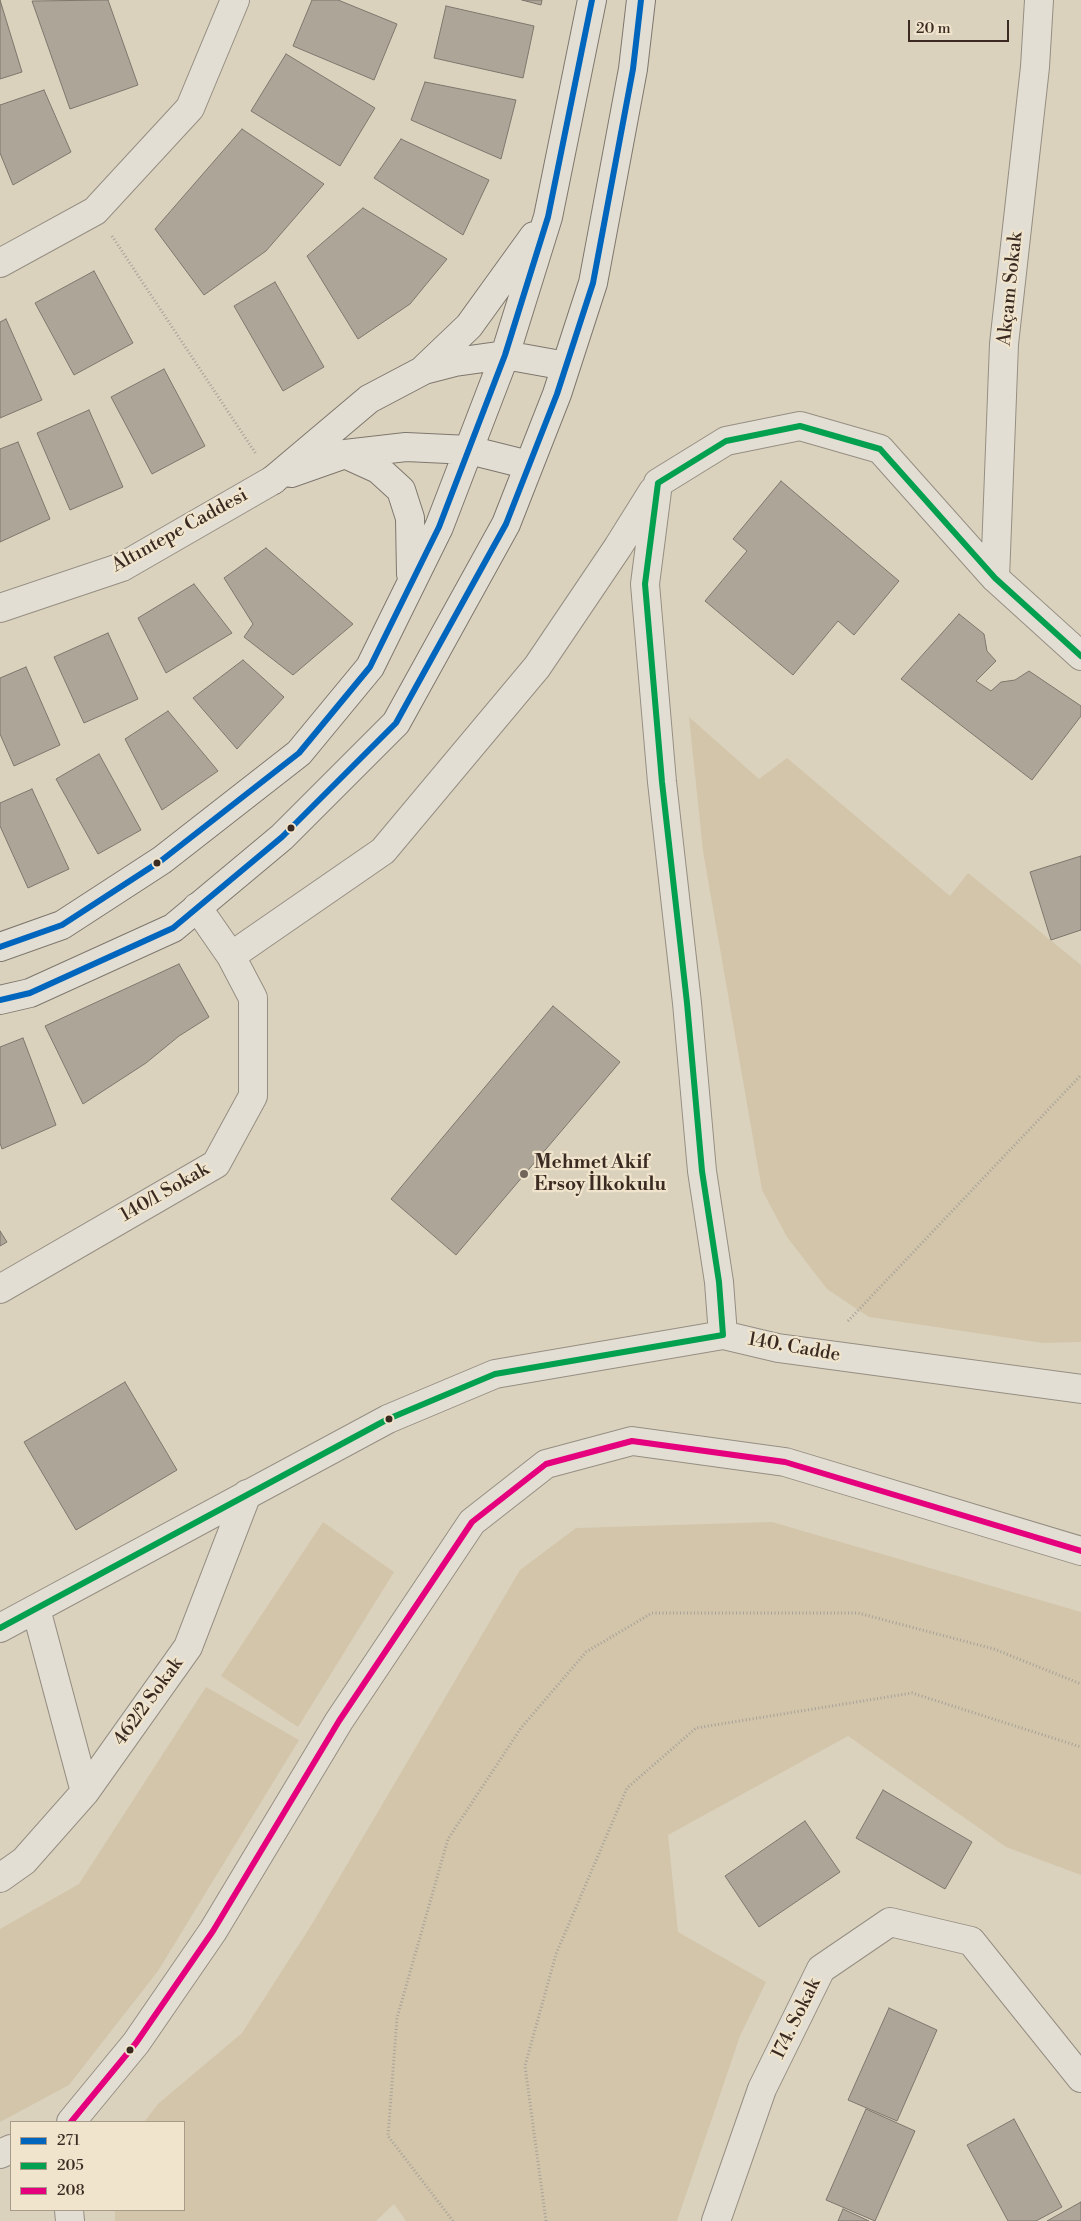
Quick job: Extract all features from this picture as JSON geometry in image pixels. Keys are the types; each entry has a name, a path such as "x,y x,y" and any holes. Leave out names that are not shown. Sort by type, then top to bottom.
{"street":[{"path":"0,263 95,210 190,108 235,0"},
{"path":"0,947 62,925 162,860 299,753 370,667 439,527 505,355 548,216 592,0"},
{"path":"0,1000 30,993 173,928 197,906 282,837 396,723 506,524 557,394 593,283 634,69 641,0"},
{"name":"Akçam Sokak","path":"995,578 1004,344 1035,67 1039,0"},
{"path":"424,370 469,326 494,295 548,216"},
{"path":"273,480 369,399 424,370 455,362 505,355 566,366"},
{"path":"231,956 383,851 537,667 618,547 658,483 726,441 800,426 880,449 995,578 1081,656"},
{"path":"273,480 345,454 406,447 469,450 529,465"},
{"path":"345,454 378,469 401,490 410,518 412,547 411,584"},
{"name":"Altıntepe Caddesi","path":"0,608 122,567 273,480"},
{"path":"658,483 645,584 662,782 687,1002 702,1170 719,1282 722,1335"},
{"name":"140/1 Sokak","path":"0,1290 216,1164 253,1096 253,998 231,956 197,906"},
{"name":"140. Cadde","path":"0,1628 388,1419 495,1374 722,1335 778,1348 1081,1389"},
{"path":"71,2121 136,2043 212,1931 339,1721 472,1522 546,1464 632,1441 785,1462 1081,1551"},
{"name":"462/2 Sokak","path":"0,1878 24,1861 85,1792 188,1647 247,1494"},
{"path":"36,1609 85,1792"},
{"name":"174. Sokak","path":"716,2221 762,2089 821,1970 890,1922 970,1941 1081,2078"}],"path":[{"path":"95,210 273,480"},
{"path":"848,1321 1081,1075"},
{"path":"453,2221 388,2136 397,2018 448,1839 521,1728 586,1652 652,1613 858,1613 994,1650 1081,1684"},
{"path":"546,2221 526,2066 556,1954 627,1788 696,1728 912,1693 1081,1748"}],"shaded area":[{"path":"689,717 759,779 787,758 950,896 968,873 1081,965 1081,1342 1043,1343 869,1317 827,1289 787,1237 762,1190 703,851"},
{"path":"323,1522 394,1572 298,1727 221,1676"},
{"path":"772,1522 1081,1612 1081,1875 1006,1847 848,1736 668,1835 678,1932 766,1982 740,2036 677,2221 406,2221 394,2204 376,2221 115,2221 115,2211 185,2211 185,2121 145,2121 158,2104 242,2033 312,1924 520,1570 576,1528"},
{"path":"206,1687 299,1740 158,1971 69,2085 0,2122 0,1929 79,1884"}],"building":[{"path":"0,0 22,72 0,79"},
{"path":"108,0 138,85 70,109 32,1"},
{"path":"312,0 338,0 397,24 374,80 293,46"},
{"path":"522,0 542,0 541,5"},
{"path":"446,6 534,26 523,78 434,58"},
{"path":"286,54 375,108 340,166 251,111"},
{"path":"425,82 516,100 501,159 411,120"},
{"path":"44,90 71,152 13,185 0,153 0,105"},
{"path":"242,129 324,184 266,251 204,295 155,229"},
{"path":"401,139 489,180 463,235 374,178"},
{"path":"363,208 447,259 410,304 358,339 307,256"},
{"path":"94,271 133,343 74,375 35,303"},
{"path":"275,282 324,367 283,391 234,306"},
{"path":"6,319 42,400 0,418 0,322"},
{"path":"164,369 205,446 152,474 111,397"},
{"path":"89,410 123,487 70,510 37,433"},
{"path":"18,442 50,519 0,542 0,449"},
{"path":"781,481 899,581 854,635 838,621 793,675 705,601 747,551 733,539"},
{"path":"266,548 353,624 293,675 244,637 253,624 224,578"},
{"path":"194,584 232,633 166,673 138,618"},
{"path":"959,614 984,634 987,651 996,661 976,681 991,691 1001,682 1015,680 1029,671 1081,706 1081,716 1032,780 901,679"},
{"path":"108,633 138,699 84,723 54,657"},
{"path":"243,660 284,697 237,749 193,698"},
{"path":"26,667 60,745 14,766 0,734 0,678"},
{"path":"168,711 218,771 162,810 125,739"},
{"path":"99,754 141,830 98,854 56,779"},
{"path":"32,789 69,869 28,888 0,826 0,803"},
{"path":"1081,856 1081,930 1051,940 1030,872"},
{"path":"179,964 209,1017 179,1036 146,1063 83,1104 45,1026"},
{"path":"553,1006 620,1062 456,1255 391,1199"},
{"path":"23,1038 56,1125 2,1149 0,1143 0,1047"},
{"path":"0,1231 7,1242 0,1246"},
{"path":"125,1382 177,1470 76,1530 24,1442"},
{"path":"883,1790 972,1842 945,1889 856,1838"},
{"path":"805,1821 840,1872 759,1927 725,1876"},
{"path":"889,2008 937,2030 897,2121 848,2100"},
{"path":"866,2109 915,2131 875,2221 826,2200"},
{"path":"1014,2119 1062,2207 1036,2221 1008,2221 967,2145"},
{"path":"1081,2202 1081,2221 1047,2221"},
{"path":"843,2209 869,2221 838,2221"}],"transit line":[{"name":"271","path":"0,947 62,925 162,860 299,753 370,667 439,527 505,355 548,217 592,0"},
{"name":"271","path":"0,1000 30,993 173,928 282,837 396,723 506,524 557,394 593,283 633,69 641,0"},
{"name":"205","path":"0,1628 388,1419 495,1374 723,1335 719,1282 702,1171 687,1003 662,782 645,584 658,483 726,441 800,426 880,449 995,578 1081,656"},
{"name":"208","path":"72,2121 136,2043 213,1931 339,1721 472,1522 546,1464 632,1441 785,1462 1081,1551"}],"place":[{"name":"Mehmet Akif Ersoy İlkokulu","path":"524,1174"}]}
